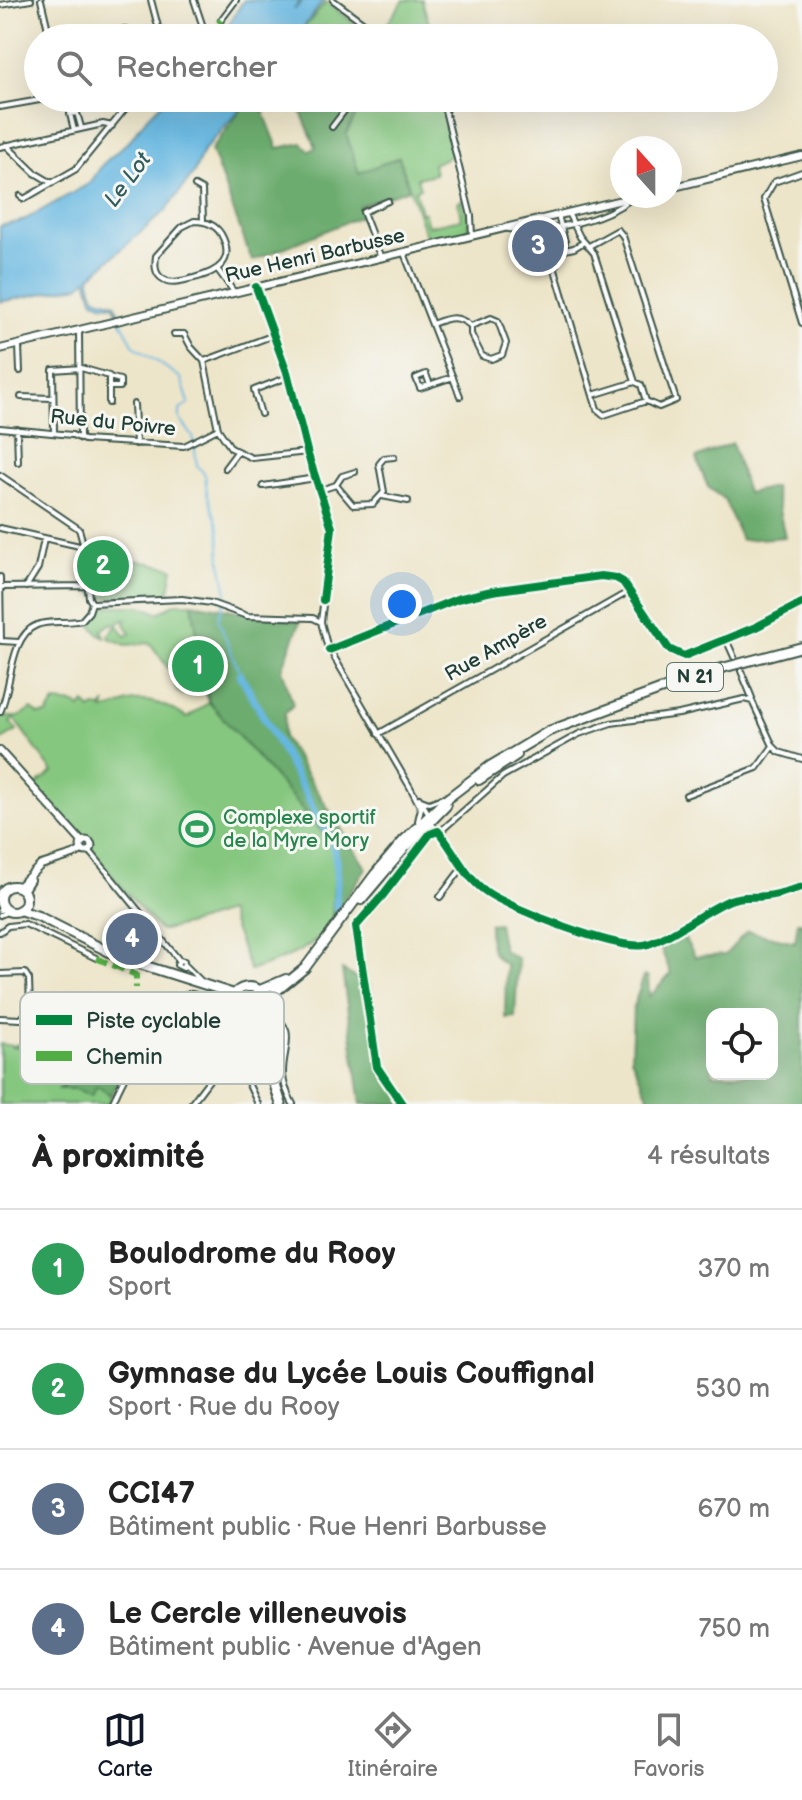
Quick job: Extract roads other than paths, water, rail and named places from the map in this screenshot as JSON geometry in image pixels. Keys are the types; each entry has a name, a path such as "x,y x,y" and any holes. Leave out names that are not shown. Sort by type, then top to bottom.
{"highway":[{"path":"271,1084 278,1104"},
{"path":"273,1084 278,1104"}],"main road":[{"path":"682,185 802,156"},
{"name":"Rue Henri Barbusse","path":"0,349 610,203"},
{"name":"N 21","path":"329,937 430,818 490,766 549,731 711,671 802,647"},
{"name":"N 21","path":"275,992 299,975 375,874 409,835 483,777 580,720"},
{"path":"0,751 84,847 73,855 41,865 31,877 12,888 4,906"},
{"path":"12,888 38,916"},
{"path":"4,906 26,902"},
{"path":"4,906 38,916 121,958 226,992"},
{"name":"N 21","path":"260,990 284,980 315,956"},
{"path":"203,986 212,992"},
{"path":"238,992 249,987 260,990"}],"street":[{"path":"0,5 31,0"},
{"path":"41,0 47,24"},
{"path":"151,0 157,24"},
{"path":"194,0 201,24"},
{"path":"221,20 236,0"},
{"path":"333,0 365,24"},
{"path":"0,107 24,103"},
{"path":"20,196 24,199 76,169 123,112"},
{"path":"332,127 343,112"},
{"path":"445,112 471,216 472,236"},
{"path":"74,130 70,114 77,113 81,128"},
{"path":"3,146 81,128 103,124 112,126"},
{"path":"3,146 52,183"},
{"path":"802,172 774,182 764,199 802,323"},
{"path":"195,186 202,190 203,221"},
{"path":"381,258 363,212 388,201"},
{"path":"506,227 524,231 562,228 610,208"},
{"path":"568,213 594,253 635,382"},
{"path":"558,215 565,242 556,258 555,270 597,409 604,415 646,401 659,407 676,400 622,234 618,230 560,251"},
{"path":"194,221 203,221 214,225 225,246 226,256 218,270 173,282 163,279 157,272 156,256 182,227 194,221"},
{"path":"403,252 460,396"},
{"path":"218,270 234,292"},
{"path":"256,287 288,377 332,528 321,622 329,650 462,868 488,892 551,921 606,941 637,946 653,942 732,900 746,895 768,896 802,887"},
{"path":"432,324 452,317 471,326 496,319 506,343 502,355 491,359 479,354 471,326"},
{"path":"79,330 80,437"},
{"path":"174,334 184,334 204,361 218,429 231,448 252,458 308,452"},
{"path":"204,361 274,335"},
{"path":"19,344 20,371"},
{"path":"54,433 53,370 81,368 120,380 120,387 109,387"},
{"path":"109,376 109,403"},
{"path":"261,414 254,390 288,377"},
{"path":"430,385 453,377"},
{"path":"593,395 635,382 641,385 646,401"},
{"path":"21,397 53,398"},
{"path":"134,404 136,444"},
{"name":"Rue du Poivre","path":"0,428 54,433 84,440 184,446 218,429"},
{"path":"17,429 18,462"},
{"path":"225,468 237,452"},
{"path":"336,485 353,505 373,504 384,492 379,464 384,458 394,457"},
{"path":"320,490 336,485 342,476 355,472"},
{"path":"0,475 79,529 92,603 82,620 40,624 26,632 19,642 1,709"},
{"path":"263,486 316,478"},
{"path":"382,496 408,501"},
{"path":"0,528 84,547"},
{"path":"26,587 38,568 44,539"},
{"path":"329,650 430,609 492,591 601,576 616,578 630,591 674,652 691,655 802,603"},
{"path":"0,577 1,641 19,642"},
{"path":"2,587 87,586"},
{"name":"Rue Ampère","path":"378,734 630,591"},
{"path":"92,603 182,599 247,616 313,618 321,622"},
{"path":"726,639 734,657"},
{"path":"741,671 773,746 779,752 802,759"},
{"path":"402,1104 375,1060 356,926 425,838 446,827 503,776 579,734 621,721 679,714 744,699 752,701"},
{"path":"686,795 757,768 773,746"},
{"path":"410,787 423,801 435,802 490,766"},
{"path":"409,835 421,813 410,787"},
{"path":"84,847 179,960 178,966 183,968 185,965 213,989"},
{"path":"440,897 462,868"},
{"path":"0,932 8,926 25,924 96,958"},
{"path":"0,974 25,973 29,979 29,992"},
{"path":"0,1018 20,1019"},
{"path":"284,1028 288,1039 284,1063"},
{"path":"284,1080 293,1104"},
{"path":"112,1104 122,1084"},
{"path":"191,1104 206,1084"},
{"path":"248,1084 258,1104"}],"water":[{"path":"244,0 300,0 294,10 303,0 324,0 306,24 229,24"},
{"name":"Le Lot","path":"153,112 238,112 203,151 194,173 166,210 90,277 94,294 115,303 121,318 114,305 101,304 93,299 87,279 79,286 0,302 0,226 22,221 90,183 103,164 130,140"}],"waterway":[{"path":"121,321 134,346 181,378 189,403 180,410 180,419 193,437 197,465 205,475 207,493 219,528 227,593 218,619 240,674"},
{"path":"240,674 333,844 337,867 336,908"}],"place":[{"name":"CCI47","path":"538,246"},
{"name":"Gymnase du Lycée Louis Couffignal","path":"103,566"},
{"name":"Boulodrome du Rooy","path":"198,666"},
{"name":"Complexe sportif de la Myre Mory","path":"197,829"},
{"name":"Le Cercle villeneuvois","path":"132,939"}]}
